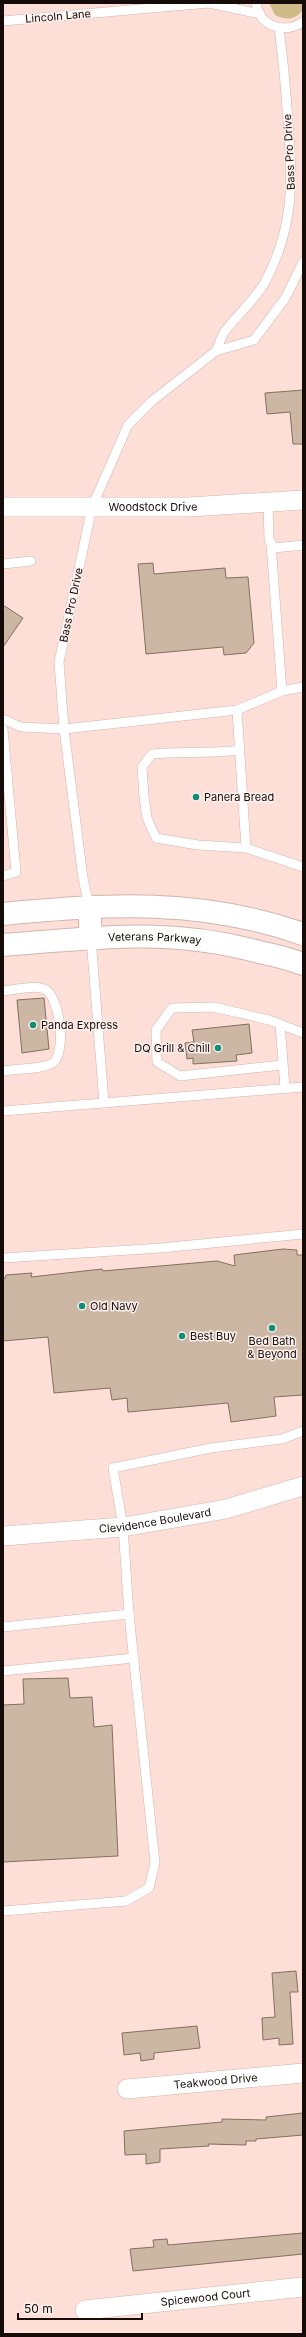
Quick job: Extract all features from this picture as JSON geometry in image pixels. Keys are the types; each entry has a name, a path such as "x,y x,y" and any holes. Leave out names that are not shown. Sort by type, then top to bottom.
{"main road":[{"path":"89,906 91,938"},
{"path":"3,914 89,906 165,906 195,908 232,914 303,934"},
{"name":"Veterans Parkway","path":"3,945 132,935 183,937 241,947 303,964"}],"street":[{"name":"Woodstock Drive","path":"3,507 188,507 303,500"},
{"name":"Clevidence Boulevard","path":"3,1536 123,1527 226,1509 303,1486"},
{"name":"Teakwood Drive","path":"127,2089 303,2073"},
{"name":"Spicewood Court","path":"85,2310 303,2287"}],"lane":[{"name":"Lincoln Lane","path":"3,21 209,3 260,14"},
{"path":"256,3 260,14 271,25 279,28 295,27 303,22"},
{"name":"Bass Pro Drive","path":"216,351 224,332 246,309 265,283 276,258 287,225 291,198 292,169 279,28"},
{"name":"Bass Pro Drive","path":"89,906 83,878 64,729 59,662 92,507 128,425 152,401 216,351 254,340 286,297 303,262"},
{"path":"268,502 268,540 274,548 303,545"},
{"path":"271,544 282,691"},
{"path":"3,564 31,561"},
{"path":"3,719 21,727 64,729 237,710 282,691 303,687"},
{"path":"237,710 246,848"},
{"path":"3,729 16,872 3,876"},
{"path":"240,750 214,753 177,752 152,754 142,767 143,790 147,818 156,838 198,845 246,848 303,867"},
{"path":"91,938 104,1103"},
{"path":"3,991 38,988 46,990 57,1006 60,1049 54,1062 46,1066 3,1071"},
{"path":"282,1065 180,1076 157,1062 156,1030 172,1008 213,1007 280,1024 303,1033"},
{"path":"280,1024 285,1088"},
{"path":"3,1111 303,1087"},
{"path":"3,1258 161,1248 303,1234"},
{"path":"3,1911 126,1901 149,1888 155,1863 129,1614 123,1527 113,1468 211,1448 282,1439 303,1431"},
{"path":"3,1627 129,1614"},
{"path":"3,1671 134,1658"}],"shaded area":[{"path":"269,3 303,3 303,9 297,16 283,18 275,15"}],"building":[{"path":"303,390 303,444 293,444 290,412 267,414 265,393"},
{"path":"153,563 154,574 225,568 226,578 248,577 254,643 246,653 224,655 223,647 146,654 138,564"},
{"path":"3,605 23,618 3,647"},
{"name":"Panda Express","path":"44,998 49,1049 22,1053 17,1000"},
{"name":"DQ Grill & Chill","path":"249,1024 252,1053 236,1055 237,1061 193,1064 193,1058 187,1059 185,1043 194,1042 192,1030"},
{"path":"283,1249 297,1250 297,1255 303,1255 303,1395 274,1397 276,1416 231,1422 228,1403 128,1412 127,1398 112,1400 110,1388 54,1393 48,1337 3,1341 3,1279 6,1275 32,1273 31,1277 102,1269 103,1271 217,1261 235,1266 234,1255"},
{"path":"68,1678 70,1698 92,1697 94,1727 112,1725 118,1856 3,1862 3,1705 24,1704 23,1679"},
{"path":"296,1971 298,1992 290,1992 293,2044 279,2045 279,2038 263,2040 262,2018 275,2017 272,1973"},
{"path":"197,2026 200,2048 154,2053 154,2059 141,2061 140,2053 124,2055 122,2033"},
{"path":"303,2113 303,2135 256,2139 256,2141 246,2141 246,2145 208,2144 209,2146 160,2149 160,2162 146,2164 146,2154 125,2155 124,2131 222,2122 222,2119 266,2120 266,2117"},
{"path":"303,2233 303,2254 133,2271 130,2249 154,2247 153,2240 167,2239 168,2245"}],"place":[{"name":"Panera Bread","path":"196,797"},
{"name":"Panda Express","path":"33,1025"},
{"name":"DQ Grill & Chill","path":"218,1048"},
{"name":"Old Navy","path":"82,1306"},
{"name":"Bed Bath & Beyond","path":"272,1328"},
{"name":"Best Buy","path":"182,1336"}]}
